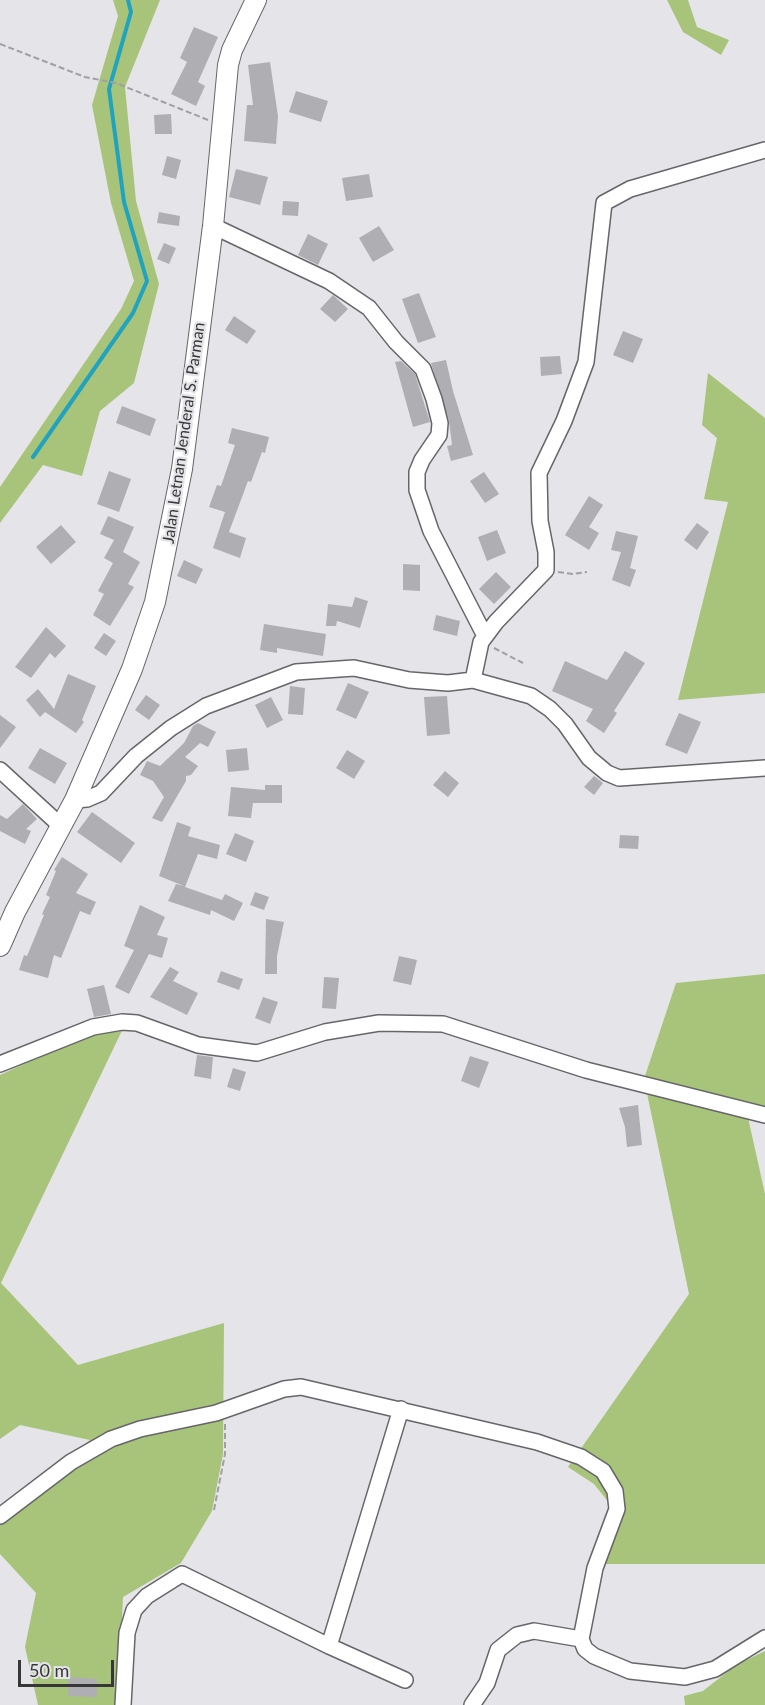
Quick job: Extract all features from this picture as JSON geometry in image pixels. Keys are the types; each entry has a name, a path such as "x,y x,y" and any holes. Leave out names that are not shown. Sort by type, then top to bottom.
{"street":[{"name":"Jalan Letnan Jenderal S. Parman","path":"0,946 15,912 75,800 132,669 155,602 182,469 213,226 230,58 256,0"},
{"path":"473,680 483,639 546,570 546,552 540,521 539,473 564,421 586,362 604,203 630,189 765,150"},
{"path":"213,226 329,281 369,308 401,347 423,369 434,399 440,423 440,435 422,460 417,472 417,490 431,531 483,639"},
{"path":"75,800 87,799 101,793 136,756 171,728 206,706 296,672 354,668 409,680 448,683 473,680 531,696 550,708 565,724 589,758 607,773 619,778 765,768"},
{"path":"0,770 61,826"},
{"path":"0,1064 93,1027 122,1022 137,1023 198,1046 257,1053 325,1032 379,1023 423,1023 466,1029 586,1070 765,1114"},
{"path":"4,1508 71,1462 111,1439 141,1429 225,1409 284,1389 301,1387 528,1439 592,1463 611,1480 617,1509 595,1568 581,1639 585,1649 594,1656 630,1671 685,1677 715,1669 765,1638"},
{"path":"329,1646 401,1409"},
{"path":"123,1705 127,1633 134,1610 147,1596 182,1574 329,1646 405,1680"},
{"path":"472,1705 487,1683 498,1650 517,1635 534,1631 581,1639"}],"path":[{"path":"0,44 85,77 116,83 223,126"},
{"path":"546,570 573,574 587,572"},
{"path":"483,639 523,663"},
{"path":"214,1510 225,1454 225,1409"}],"green space":[{"path":"113,0 160,0 125,87 136,201 159,284 134,383 100,411 82,476 43,465 0,523 0,487 121,309 134,281 111,203 92,105 118,16"},
{"path":"667,0 688,0 697,27 729,40 721,55 683,32"},
{"path":"708,373 765,418 765,693 678,700 728,502 704,499 717,438 702,425"},
{"path":"765,974 765,1111 745,1104 765,1194 765,1564 595,1564 613,1521 610,1504 594,1484 568,1467 689,1294 644,1079 676,983"},
{"path":"129,1016 1,1283 78,1365 224,1323 223,1454 212,1511 181,1563 123,1597 118,1705 38,1705 25,1647 36,1593 0,1554 0,1510 29,1490 90,1440 20,1425 0,1439 0,1075"},
{"path":"765,1651 765,1705 685,1705 684,1696 703,1691 736,1665"}],"building":[{"path":"194,27 218,37 198,82 205,86 196,106 171,94 187,62 180,58"},
{"path":"270,62 278,116 276,144 244,141 247,105 253,105 248,65"},
{"path":"296,91 328,101 321,122 289,112"},
{"path":"171,114 172,134 155,134 154,115"},
{"path":"167,156 181,160 176,179 162,175"},
{"path":"236,169 268,177 260,205 229,197"},
{"path":"369,174 373,197 346,201 342,178"},
{"path":"283,201 299,202 298,216 282,215"},
{"path":"159,212 180,216 179,226 157,223"},
{"path":"379,226 394,250 373,262 359,238"},
{"path":"308,234 328,244 318,265 298,255"},
{"path":"164,243 176,248 169,264 157,259"},
{"path":"419,293 436,337 418,343 402,299"},
{"path":"333,295 348,309 335,322 320,309"},
{"path":"234,316 256,331 247,344 225,330"},
{"path":"623,331 643,339 633,363 613,355"},
{"path":"560,356 562,374 541,376 540,357"},
{"path":"446,360 473,455 451,461 447,446 452,445 449,421 431,363"},
{"path":"401,361 415,374 430,422 413,427 395,362"},
{"path":"122,406 156,419 150,436 116,423"},
{"path":"232,428 269,437 265,453 262,452 251,482 248,481 229,532 246,538 240,558 213,548 225,512 209,507 217,485 221,486 235,445 228,443"},
{"path":"109,471 131,479 119,512 97,504"},
{"path":"484,472 499,494 485,503 470,481"},
{"path":"589,496 603,505 589,527 599,533 589,550 565,535"},
{"path":"108,516 134,527 123,552 140,562 128,584 134,587 110,626 93,615 104,594 98,591 113,563 104,558 114,540 100,534"},
{"path":"697,523 709,532 697,550 684,540"},
{"path":"61,525 76,542 51,564 36,547"},
{"path":"497,530 506,553 487,561 478,537"},
{"path":"616,531 638,536 630,568 636,570 630,587 612,580 621,552 611,550"},
{"path":"184,560 203,569 196,584 177,576"},
{"path":"403,564 420,565 420,591 403,590"},
{"path":"496,572 511,587 494,604 479,589"},
{"path":"355,597 368,601 360,628 337,621 336,626 326,626 328,604 352,607"},
{"path":"436,615 460,621 457,636 433,630"},
{"path":"264,624 326,634 323,656 277,648 277,653 260,650"},
{"path":"46,627 66,646 55,658 50,653 31,678 15,667"},
{"path":"104,633 116,641 106,656 94,648"},
{"path":"625,651 645,663 614,711 617,713 604,733 586,721 593,709 552,691 565,661 607,680"},
{"path":"68,674 96,686 82,720 84,722 76,733 45,712 40,717 26,700 38,689 54,709"},
{"path":"348,683 369,692 356,719 336,710"},
{"path":"290,686 305,688 303,715 288,714"},
{"path":"146,695 160,705 149,720 135,710"},
{"path":"447,696 450,734 427,736 424,697"},
{"path":"271,697 283,720 267,728 255,705"},
{"path":"679,713 701,722 687,754 665,745"},
{"path":"0,715 16,727 0,748"},
{"path":"198,723 216,732 208,747 200,743 185,757 198,766 191,775 186,776 186,781 162,822 152,818 164,797 153,781 140,775 147,761 160,766 184,743 193,726"},
{"path":"40,748 67,763 55,784 28,768"},
{"path":"247,748 249,770 228,772 226,750"},
{"path":"347,750 365,761 354,779 336,768"},
{"path":"445,771 459,783 448,797 433,785"},
{"path":"594,776 603,783 594,795 584,787"},
{"path":"265,785 282,785 282,803 253,803 251,818 228,816 231,787 265,790"},
{"path":"23,804 37,819 26,829 31,831 25,844 0,831 0,815 7,819"},
{"path":"92,812 135,843 121,863 77,832"},
{"path":"177,822 191,827 188,836 220,845 217,859 198,854 185,887 222,900 225,894 243,903 234,921 211,910 210,915 168,901 176,884 184,886 159,876"},
{"path":"235,833 254,841 246,862 226,854"},
{"path":"620,835 639,836 638,849 619,848"},
{"path":"62,857 88,874 76,893 96,902 90,915 80,911 61,958 54,955 48,978 19,970 44,915 42,914 50,897 46,895 56,871 54,870"},
{"path":"255,892 269,897 264,910 250,905"},
{"path":"140,905 165,917 157,935 168,938 162,958 149,954 129,994 115,987 134,950 124,946"},
{"path":"266,919 284,922 277,956 277,974 265,974"},
{"path":"399,956 417,960 411,985 393,981"},
{"path":"170,967 179,972 173,981 198,993 187,1015 150,997"},
{"path":"221,971 243,979 239,990 217,982"},
{"path":"324,977 339,978 336,1009 322,1008"},
{"path":"104,985 111,1014 94,1017 87,989"},
{"path":"263,997 278,1002 270,1024 255,1018"},
{"path":"197,1055 213,1057 211,1079 194,1076"},
{"path":"470,1056 489,1062 479,1088 461,1081"},
{"path":"233,1068 246,1072 240,1091 227,1087"},
{"path":"638,1105 642,1145 627,1147 625,1127 619,1108"},
{"path":"68,1677 97,1679 97,1697 68,1696"}],"waterway":[{"path":"33,457 133,313 147,281 124,202 109,89 131,12 128,0"}]}
